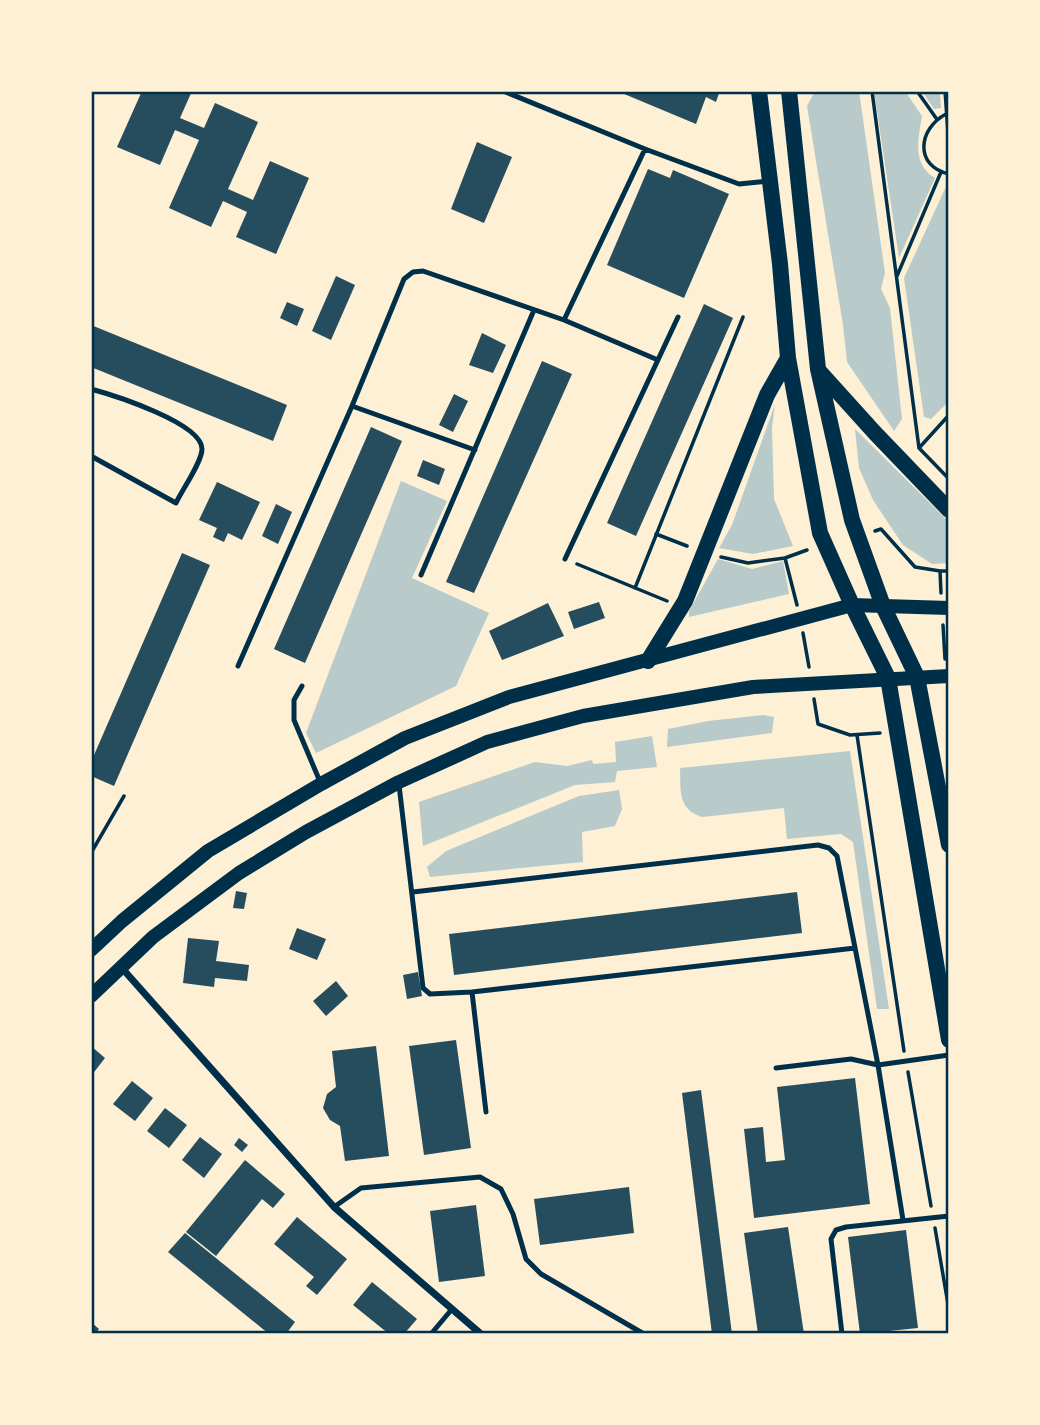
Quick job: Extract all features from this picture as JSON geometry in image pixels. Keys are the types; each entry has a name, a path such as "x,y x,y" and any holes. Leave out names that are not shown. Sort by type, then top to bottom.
{"main road":[{"path":"759,91 789,358 820,533 888,678 949,1040"},
{"path":"789,91 818,369 852,520 883,606 917,677 949,845"},
{"path":"648,661 685,601 767,395 789,358"},
{"path":"818,369 949,510"},
{"path":"91,950 122,921 208,851 405,738 509,697 852,605 949,608"},
{"path":"91,996 153,937 239,873 306,832 399,782 487,742 583,716 753,687 949,676"}],"street":[{"path":"121,966 334,1207 481,1334"}],"lane":[{"path":"503,91 739,184 770,181"},
{"path":"564,320 645,149"},
{"path":"238,666 404,279 413,272 423,271 564,320 658,360"},
{"path":"421,575 534,310"},
{"path":"565,559 678,317"},
{"path":"91,389 137,404 170,419 200,441 202,452 176,503 91,456"},
{"path":"352,405 475,450"},
{"path":"302,685 294,700 294,720 321,784"},
{"path":"399,782 423,988 430,994 472,992 855,948"},
{"path":"412,892 818,845 829,848 837,856 878,1065 903,1220"},
{"path":"472,992 486,1112"},
{"path":"776,1068 851,1059 878,1065 949,1055"},
{"path":"334,1207 361,1188 481,1177 502,1189 513,1214 526,1259 541,1274 644,1334"},
{"path":"842,1334 831,1240 836,1230 949,1216"},
{"path":"431,1334 452,1309"}],"path":[{"path":"872,91 919,448 949,479"},
{"path":"918,91 936,119"},
{"path":"945,91 949,147"},
{"path":"946,114 936,119 928,129 924,153 932,165 949,174"},
{"path":"896,278 941,172"},
{"path":"635,588 743,317"},
{"path":"919,448 949,415"},
{"path":"656,534 706,553 748,564 785,558"},
{"path":"565,559 669,602"},
{"path":"940,571 949,571"},
{"path":"857,735 906,1061 949,1310"},
{"path":"91,853 124,796"}],"shaded area":[{"path":"815,91 859,91 885,273 881,289 890,308 902,419 894,431 847,362 807,106"},
{"path":"874,91 905,91 922,116 918,142 920,159 935,178 899,258"},
{"path":"922,91 940,91 941,108 934,109"},
{"path":"949,180 949,401 931,419 924,417 904,278"},
{"path":"775,404 772,428 774,499 793,546 753,554 719,548 732,525"},
{"path":"855,429 949,522 949,563 932,564 903,545 873,500 859,468"},
{"path":"401,481 447,501 412,578 489,613 456,686 316,753 306,733"},
{"path":"718,559 752,569 783,561 789,594 689,617 689,611"},
{"path":"763,715 774,717 772,733 667,747 668,729"},
{"path":"652,736 657,767 617,771 615,782 575,785 423,846 419,802 535,762 567,766 592,760 593,764 616,762 615,742"},
{"path":"850,751 889,1009 877,1009 853,842 841,834 787,839 784,808 702,817 688,809 682,798 680,768"},
{"path":"619,790 622,809 615,826 582,832 583,862 430,877 427,867 446,851 579,796"}],"building":[{"path":"142,91 192,91 180,118 204,128 215,103 258,122 228,189 253,200 270,161 309,178 276,254 236,237 247,212 223,201 211,227 169,208 199,140 175,130 160,165 117,147"},
{"path":"617,91 719,93 716,102 706,97 696,124"},
{"path":"477,142 512,157 484,223 451,209"},
{"path":"648,169 670,178 673,170 729,194 684,298 607,265"},
{"path":"336,276 355,285 331,340 312,331"},
{"path":"287,302 304,309 297,326 280,318"},
{"path":"704,304 733,318 636,536 607,523"},
{"path":"91,325 287,405 273,441 91,367"},
{"path":"482,333 506,345 493,373 469,365"},
{"path":"542,361 572,374 474,593 446,582"},
{"path":"454,394 468,401 453,432 439,425"},
{"path":"371,427 402,441 305,663 274,649"},
{"path":"423,460 445,469 439,485 417,476"},
{"path":"217,482 260,502 242,540 228,533 224,542 213,537 217,528 199,520"},
{"path":"276,504 292,512 278,544 262,536"},
{"path":"182,553 210,565 114,786 91,776 91,762"},
{"path":"599,602 605,618 574,629 568,612"},
{"path":"548,603 564,636 502,660 489,631"},
{"path":"236,891 247,893 244,909 233,908"},
{"path":"797,892 802,933 454,975 449,934"},
{"path":"297,928 326,939 317,960 289,949"},
{"path":"188,938 219,941 216,961 249,965 247,981 215,978 214,987 183,983"},
{"path":"418,972 422,996 407,999 403,975"},
{"path":"336,981 348,996 326,1016 313,1001"},
{"path":"456,1040 471,1148 424,1155 409,1046"},
{"path":"91,1046 105,1058 91,1076"},
{"path":"376,1046 389,1156 345,1161 340,1126 330,1120 323,1108 327,1094 336,1087 332,1051"},
{"path":"855,1078 870,1204 754,1218 744,1129 763,1127 766,1162 785,1160 777,1087"},
{"path":"132,1081 153,1098 135,1121 113,1104"},
{"path":"701,1090 732,1334 712,1334 682,1093"},
{"path":"165,1108 187,1125 169,1148 147,1131"},
{"path":"200,1137 222,1154 204,1178 182,1160"},
{"path":"239,1138 248,1145 242,1152 234,1145"},
{"path":"245,1160 285,1194 273,1208 262,1199 216,1256 186,1232"},
{"path":"629,1187 634,1233 540,1245 534,1199"},
{"path":"476,1205 485,1276 439,1282 430,1211"},
{"path":"297,1217 347,1259 317,1295 306,1286 314,1277 274,1244"},
{"path":"788,1227 804,1334 758,1334 744,1233"},
{"path":"906,1230 918,1328 860,1334 848,1237"},
{"path":"185,1233 295,1322 286,1334 269,1334 168,1252"},
{"path":"372,1282 417,1319 404,1334 389,1334 353,1305"},
{"path":"91,1322 99,1329 95,1334 91,1334"}]}
